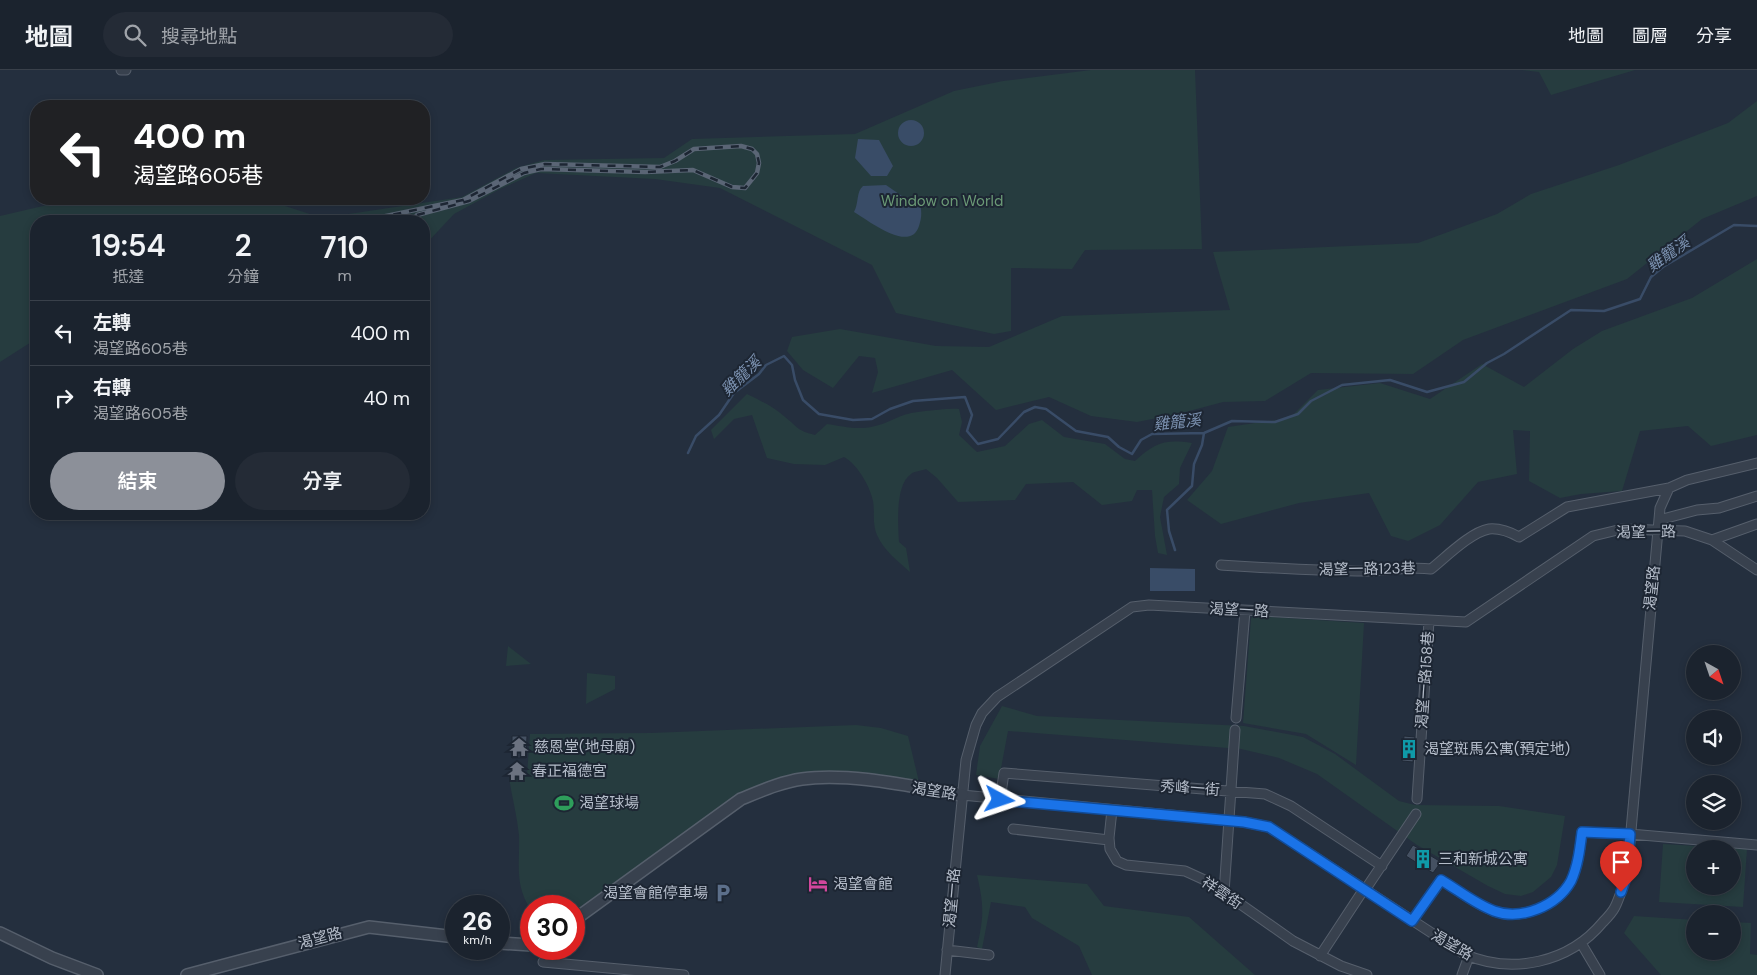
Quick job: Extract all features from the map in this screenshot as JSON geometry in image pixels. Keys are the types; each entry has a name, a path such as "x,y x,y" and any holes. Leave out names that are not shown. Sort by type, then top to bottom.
{"street":[{"path":"1669,488 1688,480 1757,463"},
{"name":"渴望路","path":"585,912 741,799 768,787 802,779 824,777 1000,800 1229,820 1269,827 1412,921 1481,962 1505,965 1534,964 1547,960 1580,943 1595,932 1615,908 1627,875 1660,508 1669,488"},
{"name":"渴望一路123巷","path":"1221,564 1319,571 1376,571 1415,567 1431,568 1476,534 1483,531 1489,529 1506,530 1519,537 1567,507 1669,488"},
{"path":"1659,525 1697,510 1719,508 1757,496"},
{"path":"1712,540 1757,524"},
{"name":"渴望一路","path":"945,975 966,760 976,725 982,713 997,696 1053,663 1094,632 1132,607 1140,609 1246,610 1470,625 1593,536 1622,529 1659,525 1686,531 1712,540 1757,570"},
{"path":"1236,718 1246,610"},
{"name":"渴望一路158巷","path":"1420,794 1429,621"},
{"path":"1093,643 1094,632"},
{"path":"1224,893 1236,730"},
{"name":"秀峰一街","path":"1000,800 1004,774 1265,794 1291,806 1382,866"},
{"path":"1013,829 1109,840 1112,810"},
{"path":"1320,956 1416,814"},
{"path":"1412,921 1441,880 1493,911 1510,915 1530,912 1552,901 1570,882 1578,862 1582,832 1630,834 1757,845"},
{"name":"祥雲街","path":"1109,840 1110,849 1117,861 1126,865 1185,871 1209,882 1293,941 1320,956 1367,975"},
{"name":"渴望路","path":"187,975 369,926 445,936"},
{"path":"0,933 52,958 98,975"},
{"path":"1580,943 1600,975"},
{"path":"947,950 989,955"},
{"path":"1462,975 1469,956"},
{"path":"543,962 684,975"}],"green space":[{"name":"Window on World","path":"1091,70 1195,70 1202,249 1085,250 1072,269 1011,268 1011,331 994,334 896,313 872,265 720,188 655,179 536,173 500,189 454,214 430,240 430,215 342,215 409,205 430,205 430,202 462,197 516,168 544,160 664,158 692,139 855,134 954,91 1003,81"},
{"path":"1522,70 1635,70 1551,95 1539,72"},
{"path":"1757,101 1757,196 1702,219 1627,279 1463,340 1413,374 1311,373 1265,401 1223,402 1137,422 1091,416 1049,397 996,410 952,370 872,393 878,372 875,358 859,356 833,388 803,370 787,351 792,337 840,329 936,346 989,347 1062,316 1230,310 1213,252 1418,243 1497,214 1531,194 1619,165 1728,123"},
{"name":"Window on World","path":"47,205 282,205 313,215 30,215 30,343 0,362 0,216"},
{"path":"1757,259 1757,435 1711,446 1688,426 1640,431 1622,491 1581,494 1560,498 1529,481 1530,431 1513,430 1517,474 1478,482 1440,525 1408,541 1391,536 1369,493 1299,503 1221,524 1187,500 1212,471 1228,427 1290,418 1318,390 1380,383 1430,399 1482,364 1524,387 1573,349 1602,331 1692,298"},
{"path":"747,394 776,410 801,430 815,435 827,424 866,428 880,425 908,414 931,410 959,409 962,422 959,435 977,452 1005,446 1029,424 1042,420 1064,437 1105,444 1125,459 1135,461 1148,450 1160,444 1167,442 1192,443 1180,468 1179,484 1164,497 1160,517 1167,555 1158,553 1152,490 1137,490 1132,501 1102,505 1073,482 1026,484 1015,500 958,502 937,478 926,469 914,472 906,479 900,496 898,515 899,542 906,548 910,572 880,541 875,526 873,501 869,489 858,470 849,460 844,457 825,465 794,464 767,458 752,415 734,419 714,439 711,430"},
{"path":"1253,616 1364,623 1356,765 1306,734 1243,723 1251,619"},
{"path":"508,646 531,664 506,666"},
{"path":"587,673 615,676 615,689 586,704"},
{"path":"1002,706 1037,716 1244,726 1303,737 1335,754 1399,801 1415,805 1499,806 1565,816 1557,865 1551,877 1533,892 1521,896 1505,894 1417,845 1317,774 1279,758 1241,749 1008,731 999,779 976,775 980,746"},
{"path":"856,725 881,728 908,736 919,782 795,776 761,784 748,790 585,903 585,895 524,895 519,874 519,835 509,778 527,775 530,734 651,733"},
{"path":"1663,844 1686,845 1686,895 1741,895 1741,849 1747,849 1743,907 1741,905 1659,902"},
{"path":"977,875 1087,884 1104,906 1189,917 1255,975 1092,975 1079,946 1032,918 1025,907 991,902 982,949 977,947 982,911"},
{"path":"1634,916 1686,919 1686,960 1741,960 1741,922 1751,923 1750,954 1757,955 1757,975 1661,975 1624,933"}],"water":[{"path":"911,120 920,124 924,133 920,142 911,146 902,142 898,133 902,124"},
{"path":"858,139 879,140 893,166 887,176 871,176 855,158"},
{"path":"886,185 909,201 919,200 921,219 914,234 907,237 898,236 878,227 854,212 859,191 863,186"},
{"path":"1150,568 1195,569 1195,591 1150,591"}],"building":[{"name":"慈恩堂(地母廟)","path":"512,736 527,736 526,758 512,758"},
{"name":"渴望斑馬公寓(預定地)","path":"1404,736 1415,737 1413,762 1402,761"},
{"name":"三和新城公寓","path":"1413,845 1441,862 1433,873 1406,856"}],"waterway":[{"name":"雞籠溪","path":"688,453 696,436 719,415 734,393 759,374 766,365 784,356 792,365 795,380 803,400 819,414 853,420 872,419 890,409 913,401 965,397 972,415 967,431 978,444 998,439 1024,412 1035,407 1046,409 1076,431 1108,437 1119,447 1132,454 1141,440 1152,434 1204,433 1232,421 1275,422 1298,414 1311,401 1342,385 1390,380 1427,392 1464,382 1487,363 1571,310 1604,311 1640,299 1651,277 1663,267 1734,225 1757,226"},
{"path":"1175,550 1169,531 1167,510 1192,486 1194,464 1202,445 1204,433"}],"railway":[{"path":"391,215 463,200 521,169 545,164 660,167 675,161 694,149 741,146 752,149 757,154 759,163 757,173 745,188 732,187 693,170 645,172 541,169 524,173 469,201 417,215"}],"place":[{"name":"慈恩堂(地母廟)","path":"519,747"},
{"name":"渴望斑馬公寓(預定地)","path":"1409,749"},
{"name":"春正福德宮","path":"517,771"},
{"name":"渴望球場","path":"564,803"},
{"name":"三和新城公寓","path":"1423,859"},
{"name":"渴望會館","path":"818,884"},
{"name":"渴望會館停車場","path":"723,893"}],"route":[{"path":"1000,800 1244,822 1269,827 1412,921 1441,880 1493,911 1510,915 1530,912 1552,901 1570,882 1578,862 1582,832 1630,834 1627,875 1621,892"}]}
